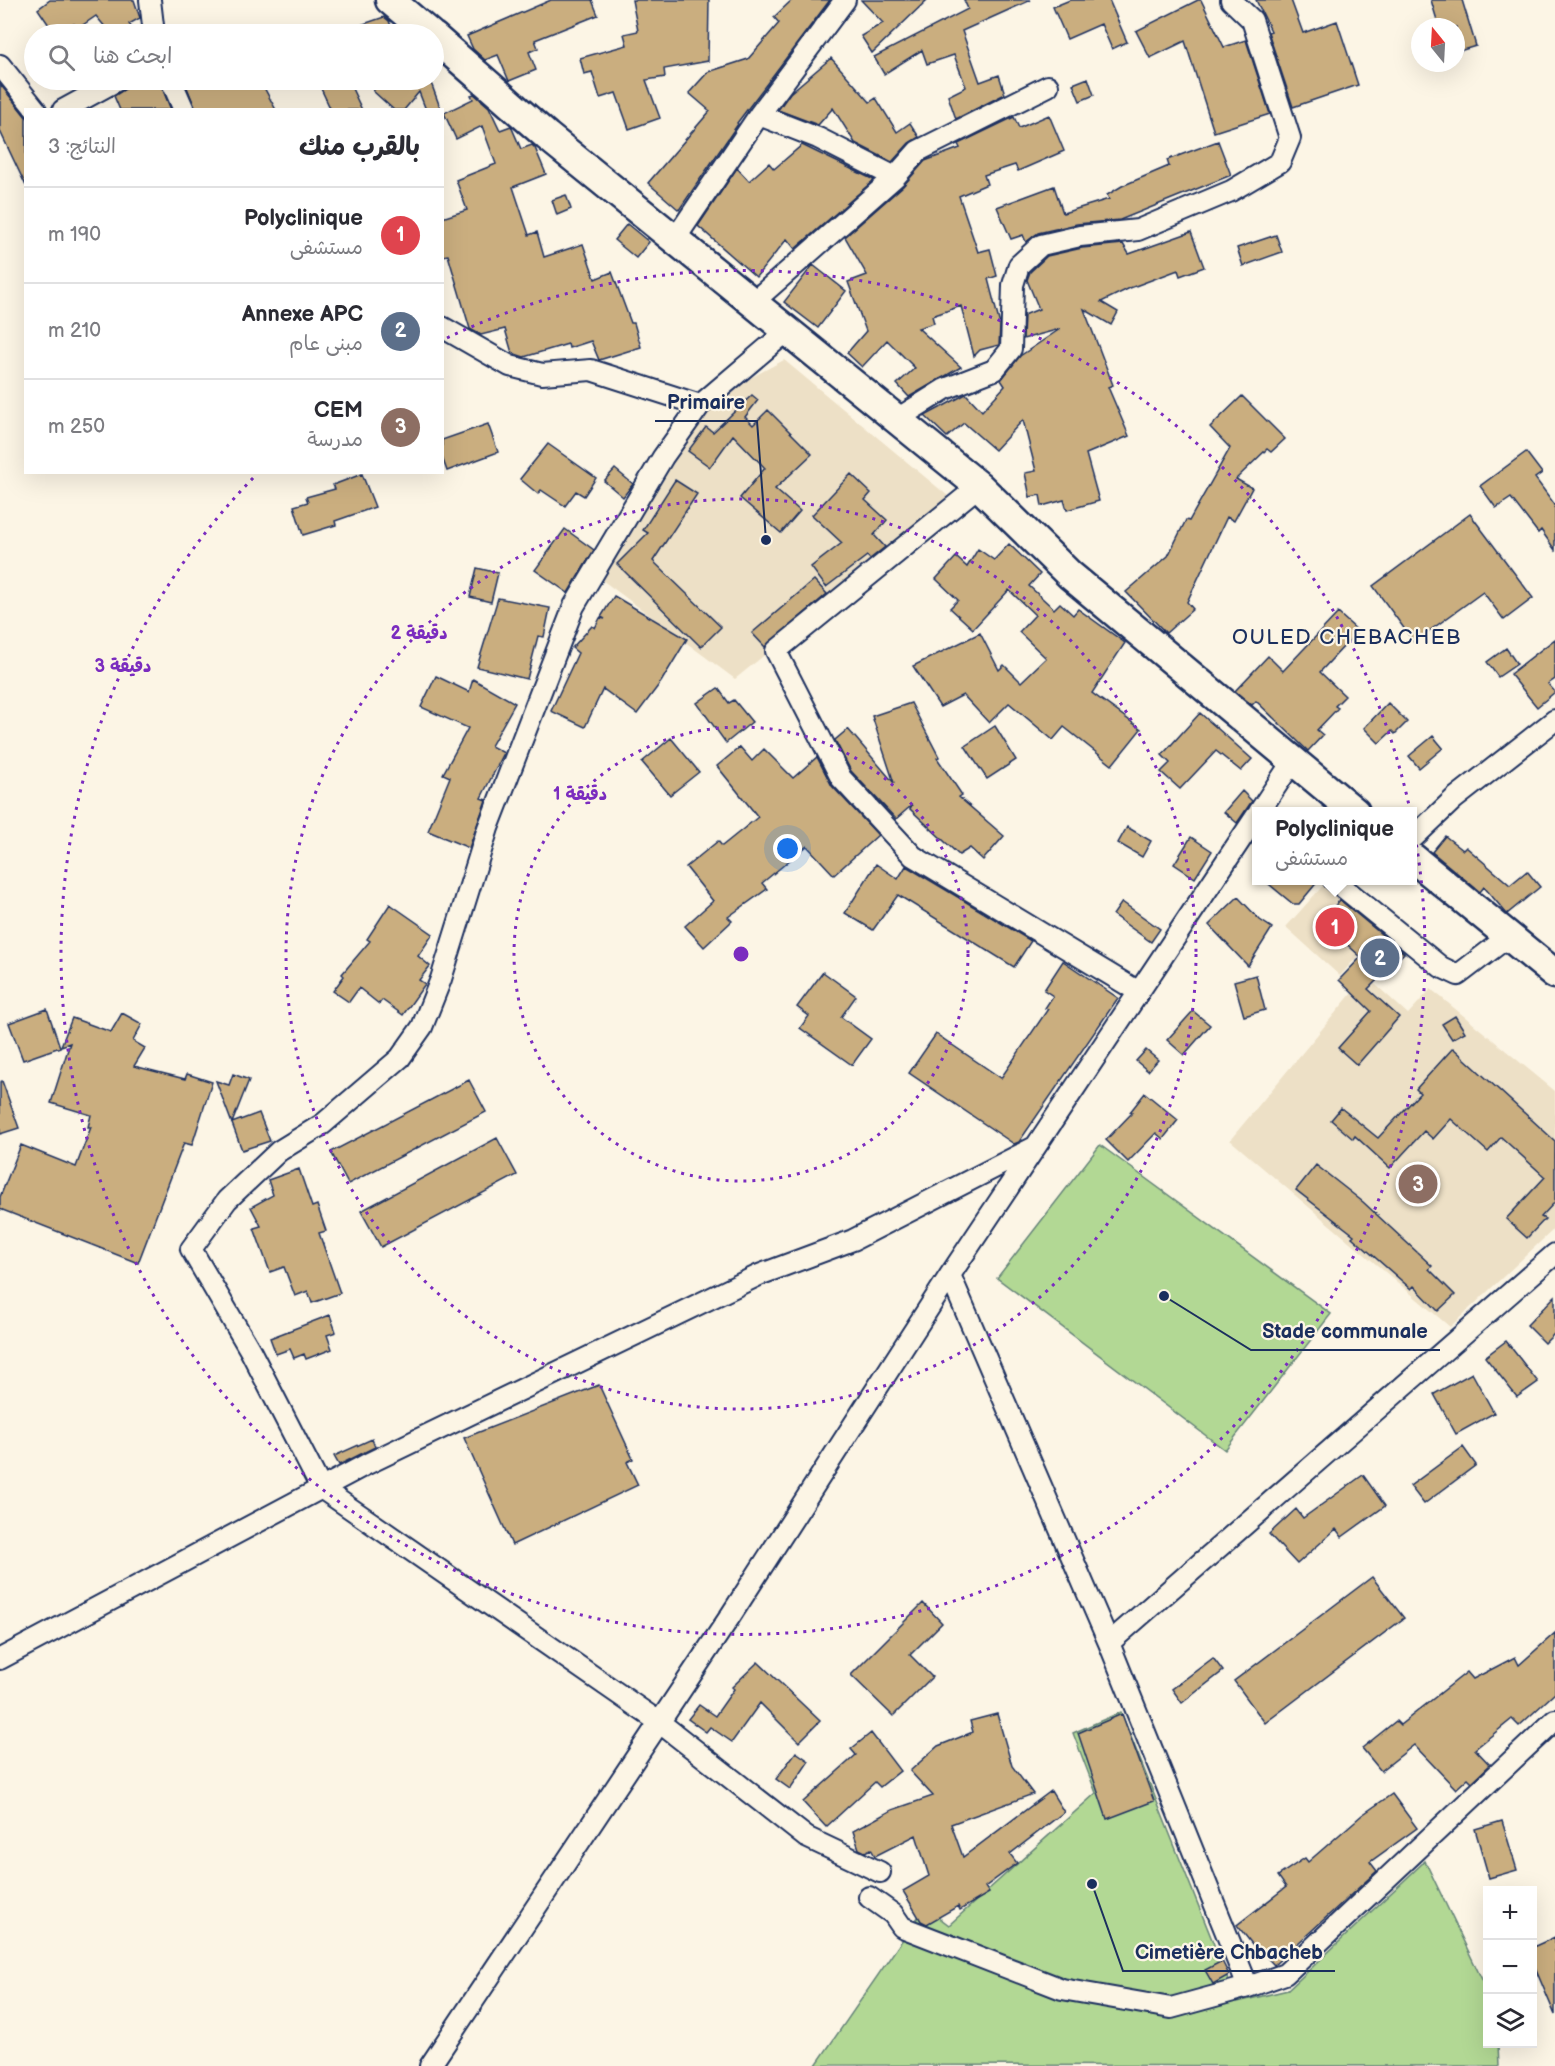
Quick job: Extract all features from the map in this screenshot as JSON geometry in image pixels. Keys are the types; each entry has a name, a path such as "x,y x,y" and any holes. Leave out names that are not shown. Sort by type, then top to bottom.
{"main road":[{"path":"390,0 418,24"},
{"path":"444,46 547,136 786,332 979,486 1070,575 1349,807"},
{"path":"1417,861 1555,974"}],"street":[{"path":"150,0 153,24"},
{"path":"675,239 759,115 845,0"},
{"path":"897,419 945,389 994,370 1011,350 1013,285 1019,266 1041,245 1080,236 1138,230 1232,191 1280,162 1290,138 1252,20 1232,0"},
{"path":"0,65 34,108"},
{"path":"752,303 894,177 918,151 1048,86"},
{"path":"67,108 100,90"},
{"path":"175,90 183,108"},
{"path":"759,115 818,138 894,177"},
{"path":"444,328 510,366 542,374 591,370 700,405"},
{"path":"786,332 700,405 663,457 574,606 488,828 441,980 422,1027 400,1058 323,1124 279,1151 227,1200 191,1249 250,1350 321,1488 659,1722 806,1837 880,1872"},
{"path":"979,486 776,651 841,778 913,856 1139,992"},
{"path":"1417,834 1454,799 1555,720"},
{"path":"1262,807 1292,762"},
{"path":"430,2066 659,1722 950,1275 1252,822"},
{"path":"1340,885 1441,967 1458,975 1509,936"},
{"path":"0,1659 321,1488 759,1275 853,1240 1036,1146"},
{"path":"1109,1643 1555,1254"},
{"path":"950,1275 1109,1643 1248,1987"},
{"path":"869,1896 893,1914 902,1927 1062,1989 1172,2008 1285,1974 1454,1811 1555,1720"}],"shaded area":[{"path":"784,360 954,501 735,679 602,580 699,416 700,405"},
{"path":"1323,885 1332,885 1383,927 1340,976 1286,927"},
{"path":"1366,976 1408,1014 1431,989 1555,1091 1555,1228 1450,1327 1230,1140"}],"green space":[{"path":"1100,1145 1331,1314 1225,1450 997,1278"},
{"path":"1121,1712 1237,2002 1288,1990 1425,1861 1483,1982 1483,2048 1498,2048 1499,2066 816,2065 925,1907 949,1925 1096,1793 1073,1733"}],"building":[{"path":"50,0 134,0 140,18 129,24 103,24 96,16 84,24 48,24 38,9"},
{"path":"551,0 592,0 598,15 535,40 538,48 529,52 536,70 509,81 498,55 485,60 473,49 467,36"},
{"path":"632,0 709,0 708,61 664,69 665,77 646,80 660,118 629,129 616,93 600,98 592,72 584,74 580,58 627,45 624,34 638,31"},
{"path":"792,0 830,0 737,123 679,210 648,183 710,111 689,93 708,72 748,59 779,23 774,17"},
{"path":"861,0 927,0 872,53 861,36 883,23"},
{"path":"964,0 1031,0 962,31 980,82 999,75 1005,94 956,119 948,96 966,87 954,55 927,64 922,50 884,74 874,57 968,9"},
{"path":"1070,0 1109,0 1127,42 1112,49 1101,24 1067,39 1053,7"},
{"path":"1201,0 1224,47 1246,40 1270,114 1214,132 1185,41 1150,58 1136,31"},
{"path":"1256,0 1291,0 1303,33 1337,21 1358,85 1293,107 1268,32 1271,31"},
{"path":"1431,0 1462,0 1476,46 1465,49 1465,18 1436,18"},
{"path":"384,17 390,24 363,24"},
{"path":"831,58 870,102 876,98 897,132 910,123 919,137 909,143 892,162 855,143 833,108 818,125 778,110 790,93"},
{"path":"1088,78 1094,95 1080,101 1073,84"},
{"path":"0,84 24,114 24,182 0,131"},
{"path":"123,90 163,90 170,108 119,108 114,96"},
{"path":"188,90 265,90 275,108 195,108"},
{"path":"322,90 353,90 361,108 330,108"},
{"path":"434,90 440,108 425,108 419,92 406,108 392,108 373,91"},
{"path":"474,94 489,107 500,130 511,126 521,149 532,145 535,148 546,174 513,187 529,235 537,232 544,257 583,244 595,279 612,272 631,323 634,323 641,347 599,360 591,341 569,348 568,344 524,357 512,353 505,329 481,335 470,329 448,255 444,256 444,217 467,210 456,180 496,164 482,126 456,139 444,113 473,99 471,95"},
{"path":"1049,115 1064,151 1018,171 1015,165 984,175 987,184 959,196 978,252 990,249 997,276 988,279 1000,325 999,345 980,350 974,356 961,306 932,316 934,323 918,328 961,367 909,397 897,384 915,368 887,340 862,367 847,353 866,331 848,282 867,275 845,237 903,186 925,161 960,148 958,144 1014,117 1019,128"},
{"path":"1218,141 1231,175 1120,220 1077,224 1038,233 1026,242 1023,235 1011,239 997,207 1054,186 1063,213 1109,199 1107,195 1122,186 1169,166 1167,160"},
{"path":"802,145 874,180 795,249 787,239 756,277 698,226 737,168 749,181 769,163 774,169"},
{"path":"566,195 571,209 557,215 552,200"},
{"path":"627,224 649,242 636,258 614,240"},
{"path":"1191,232 1204,267 1180,276 1178,270 1101,302 1118,312 1111,325 1084,309 1113,385 1108,387 1129,436 1086,454 1099,501 1067,510 1064,500 1042,506 1040,495 1030,497 1025,473 1036,471 1023,420 995,450 964,423 947,437 925,416 966,394 982,411 1005,386 1001,380 1020,356 1060,329 1023,339 1024,315 1039,309 1027,280 1030,272 1047,256 1082,248 1123,244 1129,254"},
{"path":"1276,235 1282,252 1243,266 1237,248"},
{"path":"813,265 846,291 818,328 784,302"},
{"path":"752,395 758,400 745,417 753,425 768,410 812,454 775,489 800,511 781,533 740,498 765,468 733,435 710,467 688,451 706,427 713,432"},
{"path":"1242,396 1285,439 1271,452 1267,449 1236,479 1252,488 1234,521 1227,517 1187,602 1193,609 1166,633 1126,592 1168,556 1186,520 1189,521 1230,448 1210,427"},
{"path":"488,424 498,452 447,471 444,463 444,439"},
{"path":"548,444 596,478 584,496 576,491 565,506 541,490 538,494 520,479"},
{"path":"1526,452 1542,473 1535,478 1555,505 1555,550 1541,530 1538,533 1511,498 1496,508 1480,486"},
{"path":"615,469 633,484 623,497 604,481"},
{"path":"362,474 375,507 335,521 336,525 303,535 294,506 308,502 306,497 335,489 333,485"},
{"path":"851,474 871,493 865,500 887,520 874,535 885,547 870,559 867,556 826,587 811,567 842,543 812,515"},
{"path":"675,480 697,494 653,561 721,627 701,647 617,564 648,533 643,530"},
{"path":"1470,514 1533,598 1504,620 1483,592 1414,642 1373,586"},
{"path":"565,529 594,550 568,593 535,570"},
{"path":"1009,544 1040,574 1029,586 1054,609 1060,603 1073,615 1078,609 1125,643 1092,693 1141,729 1112,765 1064,727 1053,740 1009,703 989,723 963,695 940,707 913,666 980,633 999,670 1004,665 1021,682 1046,658 1019,632 1035,615 1009,590 973,629 950,608 958,600 936,579 956,557 967,567 978,549 994,560"},
{"path":"477,568 498,573 491,602 470,597"},
{"path":"814,580 827,594 765,647 752,633"},
{"path":"614,596 687,639 661,682 637,714 603,689 585,727 551,711 578,653 572,648 592,626 595,628 600,618 605,619 601,617"},
{"path":"498,598 550,608 544,637 538,636 527,679 477,667"},
{"path":"1338,613 1358,631 1320,672 1345,696 1335,706 1338,708 1317,730 1323,735 1308,751 1256,701 1252,705 1235,691 1268,656 1283,671"},
{"path":"1555,639 1555,679 1548,684 1555,692 1537,707 1510,674"},
{"path":"1506,648 1517,664 1498,677 1487,662"},
{"path":"436,676 469,692 473,679 515,703 491,746 504,753 481,798 486,800 469,848 428,831 450,777 443,774 468,728 421,707"},
{"path":"718,688 729,703 734,700 752,722 726,743 697,703"},
{"path":"911,703 939,757 937,758 962,795 959,797 1004,836 983,860 970,848 959,855 910,809 912,805 896,819 851,771 835,740 848,729 894,783 872,716"},
{"path":"1388,703 1407,722 1395,734 1392,731 1379,743 1364,728"},
{"path":"1200,713 1252,759 1241,771 1216,751 1180,789 1161,772 1170,763 1162,755"},
{"path":"995,726 1016,760 987,779 965,746"},
{"path":"1433,736 1443,748 1419,768 1409,756"},
{"path":"671,738 699,772 670,795 642,762"},
{"path":"740,747 752,761 764,749 793,778 817,757 832,786 878,835 834,875 807,846 762,883 767,889 728,917 732,921 704,947 685,926 713,901 686,867 718,841 722,846 758,817 717,766"},
{"path":"1242,791 1252,801 1237,823 1224,812"},
{"path":"1127,827 1151,841 1142,857 1118,843"},
{"path":"1445,836 1463,850 1466,847 1510,885 1527,871 1540,887 1507,914 1484,887 1480,892 1432,852"},
{"path":"1191,837 1212,851 1195,878 1174,864"},
{"path":"876,864 898,879 906,866 1031,941 1014,967 898,895 873,930 845,913"},
{"path":"1270,885 1315,885 1299,904 1293,904"},
{"path":"1238,897 1260,920 1272,928 1248,966 1209,925"},
{"path":"1340,900 1404,953 1368,989 1399,1017 1357,1065 1338,1048 1371,1011 1339,980 1361,957 1321,921"},
{"path":"1122,902 1160,929 1151,942 1113,915"},
{"path":"390,904 433,934 418,956 430,966 419,980 425,984 403,1015 382,1000 379,1004 359,988 349,1002 333,991 344,976 342,974 370,941 367,939"},
{"path":"1063,961 1118,998 1019,1142 1014,1144 909,1073 936,1034 1001,1078 1048,1009 1045,1008 1053,996 1044,990"},
{"path":"823,972 856,996 841,1017 871,1039 852,1065 800,1028 809,1016 797,1007"},
{"path":"1256,975 1265,1010 1244,1016 1234,981"},
{"path":"47,1009 60,1047 23,1060 9,1023"},
{"path":"1193,1011 1210,1025 1184,1055 1167,1040"},
{"path":"122,1013 142,1024 133,1041 145,1048 134,1066 185,1079 187,1074 212,1082 192,1145 184,1143 138,1263 0,1209 0,1197 21,1145 76,1167 91,1127 88,1127 91,1115 51,1103 70,1043 61,1046 72,1018 111,1032"},
{"path":"1455,1016 1465,1032 1452,1039 1442,1024"},
{"path":"1453,1048 1555,1141 1555,1202 1541,1217 1545,1219 1527,1238 1506,1219 1545,1177 1501,1137 1488,1152 1451,1119 1433,1139 1424,1131 1390,1168 1355,1136 1353,1139 1331,1120 1341,1108 1378,1138 1420,1093 1416,1089"},
{"path":"1146,1050 1158,1060 1148,1071 1136,1061"},
{"path":"233,1074 249,1080 232,1123 259,1113 270,1141 242,1150 216,1081 229,1085"},
{"path":"469,1080 486,1112 348,1184 331,1152"},
{"path":"2,1081 19,1128 0,1134 0,1082"},
{"path":"1145,1093 1178,1120 1163,1139 1156,1133 1128,1162 1106,1140 1132,1113 1130,1112"},
{"path":"497,1138 517,1175 381,1247 361,1211"},
{"path":"1316,1165 1363,1202 1432,1266 1429,1269 1455,1295 1438,1311 1414,1286 1411,1289 1352,1237 1354,1235 1296,1190"},
{"path":"299,1169 312,1207 317,1205 326,1231 319,1233 340,1293 312,1303 308,1291 295,1296 284,1267 270,1272 254,1228 261,1226 251,1207 273,1195 268,1180"},
{"path":"1555,1296 1555,1333 1545,1343 1527,1325"},
{"path":"330,1315 336,1332 327,1335 332,1349 306,1359 304,1354 294,1358 290,1349 276,1354 270,1338"},
{"path":"1506,1341 1538,1382 1517,1397 1485,1357"},
{"path":"1472,1373 1494,1413 1456,1434 1434,1394"},
{"path":"599,1385 633,1459 627,1462 638,1485 512,1545 464,1438"},
{"path":"372,1439 375,1447 339,1465 334,1456"},
{"path":"1463,1447 1476,1465 1424,1504 1410,1486"},
{"path":"1363,1475 1385,1506 1342,1537 1336,1529 1297,1564 1269,1534 1296,1509 1303,1518"},
{"path":"1372,1577 1404,1618 1265,1723 1234,1681"},
{"path":"923,1603 942,1623 910,1655 932,1677 893,1716 851,1675"},
{"path":"1555,1633 1555,1693 1519,1726 1512,1719 1475,1749 1490,1765 1472,1782 1468,1778 1456,1789 1414,1745 1381,1771 1362,1748 1396,1721 1400,1725 1467,1672 1473,1679 1515,1657 1519,1665"},
{"path":"1213,1658 1223,1671 1182,1703 1172,1689"},
{"path":"758,1662 820,1721 799,1742 760,1703 732,1742 710,1727 706,1732 688,1719 699,1705 715,1716 734,1689 732,1687"},
{"path":"997,1714 1012,1766 1033,1794 951,1824 963,1857 1051,1791 1064,1812 1010,1854 1017,1863 985,1887 989,1893 960,1910 958,1906 927,1924 921,1921 903,1891 929,1876 916,1835 875,1856 871,1849 865,1852 859,1849 853,1831 892,1810 933,1796 910,1771 938,1746 973,1732 970,1721"},
{"path":"1122,1714 1154,1801 1107,1819 1078,1733"},
{"path":"871,1733 900,1771 880,1787 875,1782 826,1827 803,1802 856,1755 851,1749"},
{"path":"796,1752 809,1761 790,1789 776,1779"},
{"path":"1392,1794 1417,1828 1370,1862 1377,1871 1274,1965 1258,1948 1256,1949 1237,1925 1286,1887 1278,1876 1305,1858 1308,1862 1362,1815"},
{"path":"1502,1821 1517,1870 1489,1878 1475,1829"},
{"path":"1555,1937 1555,2015 1537,1972 1537,1945"},
{"path":"1222,1961 1229,1975 1213,1984 1205,1970"}],"place":[{"name":"Primaire","path":"766,540"},
{"name":"Polyclinique","path":"1335,927"},
{"name":"Annexe APC","path":"1380,958"},
{"name":"CEM","path":"1418,1184"},
{"name":"Stade communale","path":"1164,1296"},
{"name":"Cimetière Chbacheb","path":"1092,1884"}],"district":[{"name":"OULED CHEBACHEB","path":"1347,637"}]}
